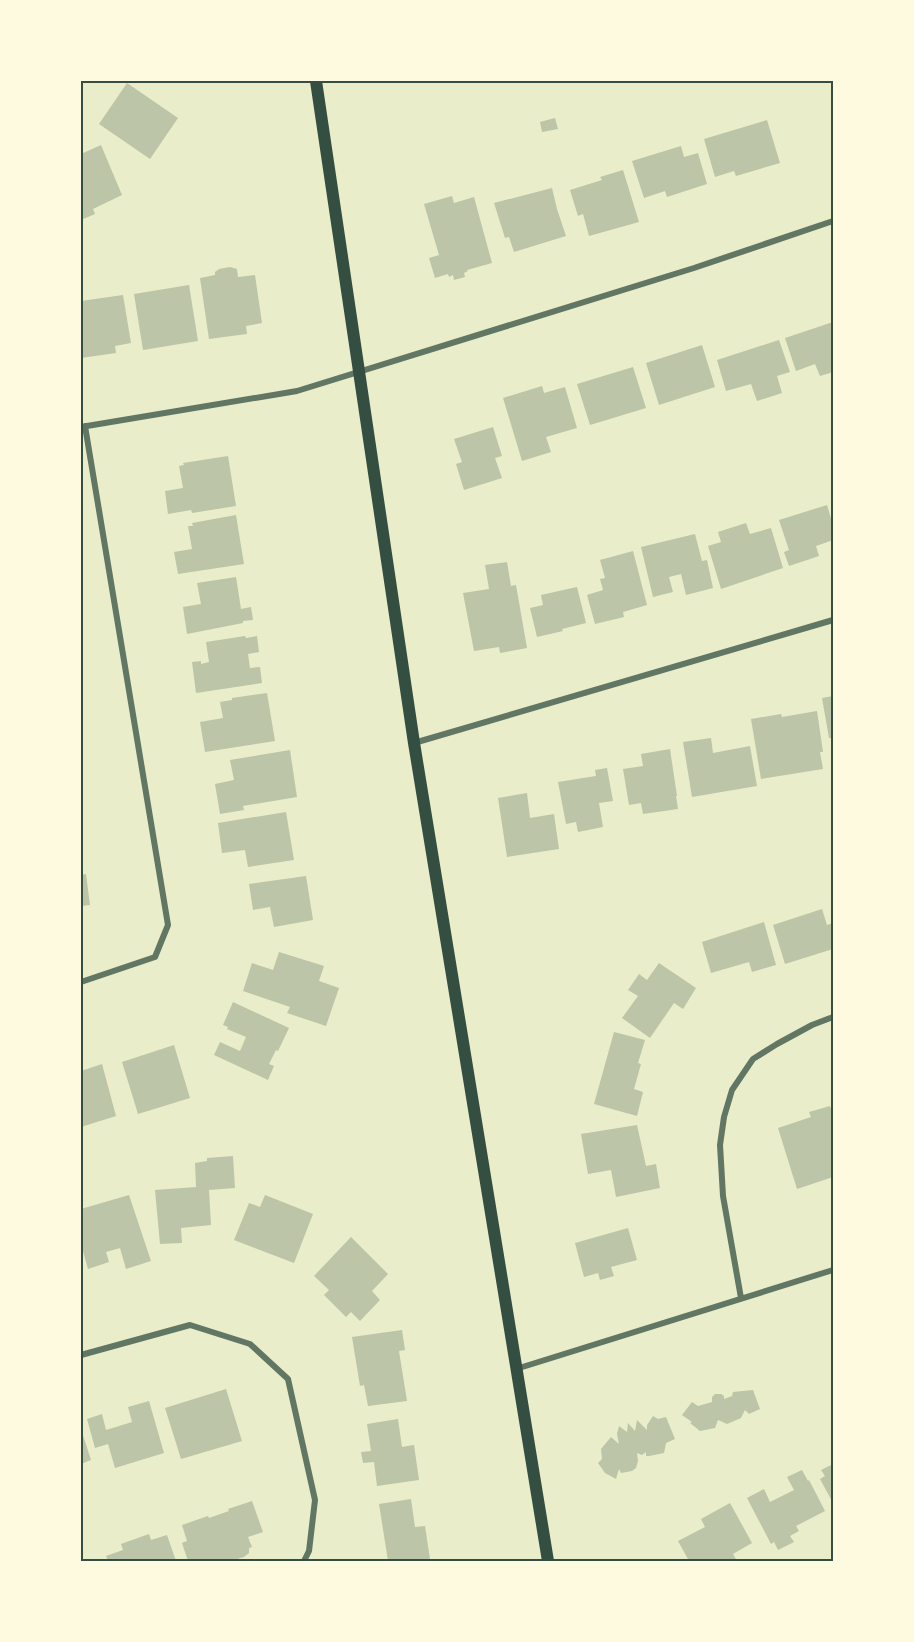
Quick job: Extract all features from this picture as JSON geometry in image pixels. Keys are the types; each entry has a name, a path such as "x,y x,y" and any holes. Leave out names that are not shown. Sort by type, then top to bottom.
{"main road":[{"path":"316,81 414,743 548,1561"}],"street":[{"path":"81,982 155,957 168,925 83,427 297,391 694,268 833,221"},
{"path":"414,743 833,620"},
{"path":"741,1298 723,1196 720,1145 724,1117 732,1090 753,1059 812,1025 833,1017"},
{"path":"516,1369 833,1270"},
{"path":"81,1355 190,1324 250,1344 288,1378 315,1500 309,1551 304,1561"}],"building":[{"path":"127,83 178,118 150,159 99,124"},
{"path":"555,118 558,129 542,132 540,122"},
{"path":"767,120 780,163 736,176 734,171 715,177 704,139"},
{"path":"101,145 122,195 93,209 95,214 81,220 81,154"},
{"path":"681,146 684,157 698,153 707,184 667,197 665,191 644,198 632,161"},
{"path":"623,170 639,222 589,236 583,214 578,216 570,190 602,180 600,177"},
{"path":"552,188 566,236 514,252 509,237 505,238 494,203"},
{"path":"452,196 454,203 474,197 492,263 467,270 464,273 465,277 454,280 453,275 449,277 448,274 435,278 429,258 439,255 424,204"},
{"path":"230,267 237,269 238,277 255,275 262,323 246,326 247,334 209,339 200,278 215,275 219,269"},
{"path":"189,285 198,341 143,350 134,294"},
{"path":"123,295 131,343 115,346 116,353 81,358 81,301"},
{"path":"833,322 833,372 820,376 815,364 796,371 785,338"},
{"path":"779,340 790,372 777,376 782,393 757,401 751,384 726,391 717,360"},
{"path":"702,345 715,387 659,405 646,363"},
{"path":"633,367 646,408 590,425 577,384"},
{"path":"542,386 544,393 565,387 577,428 546,437 551,452 522,461 503,398"},
{"path":"493,427 502,456 495,458 502,478 464,490 456,464 462,462 454,439"},
{"path":"228,456 236,506 192,513 191,510 168,514 165,491 183,488 179,466 184,465 183,463"},
{"path":"827,505 833,525 833,540 816,546 819,556 789,566 784,552 789,550 779,520"},
{"path":"236,515 244,564 178,574 174,552 192,549 188,526 193,526 192,523"},
{"path":"746,523 750,534 771,528 783,568 721,589 708,546 721,542 718,532"},
{"path":"695,534 702,561 707,560 713,588 686,595 681,574 669,577 673,592 653,597 641,547"},
{"path":"633,551 647,605 623,612 624,617 595,624 587,595 603,590 600,579 605,578 600,560"},
{"path":"507,562 511,586 516,585 527,648 500,653 499,647 474,651 463,593 489,589 485,565"},
{"path":"236,577 241,609 251,607 253,620 187,634 183,607 201,604 197,583"},
{"path":"577,587 586,623 537,637 530,608 543,605 541,595"},
{"path":"245,636 246,638 257,636 259,652 248,654 250,668 260,667 262,683 196,693 192,662 201,661 201,664 209,662 206,642"},
{"path":"267,693 275,741 205,752 200,722 223,718 220,702"},
{"path":"833,696 833,738 829,738 822,698"},
{"path":"817,711 823,769 761,779 751,719"},
{"path":"711,738 713,753 750,746 757,786 692,797 683,742"},
{"path":"670,749 678,809 643,814 641,803 629,805 623,769 643,766 641,754"},
{"path":"290,750 297,797 243,806 244,810 220,814 215,784 234,780 230,760"},
{"path":"607,768 613,801 599,803 603,827 578,832 576,822 566,824 558,782 596,776 595,770"},
{"path":"527,793 530,818 554,814 559,849 507,857 498,798"},
{"path":"286,812 294,860 248,867 245,850 222,853 218,823"},
{"path":"86,874 90,905 81,906 81,875"},
{"path":"306,876 313,920 274,927 270,907 253,910 249,884"},
{"path":"822,909 827,925 833,923 833,949 785,964 773,925"},
{"path":"764,922 776,965 752,972 749,962 711,973 702,942"},
{"path":"279,952 324,966 319,981 339,988 326,1026 287,1013 290,1007 243,991 252,963 273,970"},
{"path":"659,963 696,988 683,1009 674,1003 650,1038 622,1018 638,996 628,990 639,974 647,980"},
{"path":"233,1002 289,1028 269,1064 274,1066 268,1080 214,1055 220,1042 240,1051 246,1037 223,1025"},
{"path":"614,1032 645,1040 634,1089 643,1092 637,1116 594,1104"},
{"path":"174,1045 190,1098 138,1114 122,1062"},
{"path":"102,1064 116,1116 81,1127 81,1071"},
{"path":"830,1106 833,1114 833,1177 797,1189 778,1128 811,1117 809,1112"},
{"path":"637,1125 646,1166 656,1164 660,1188 616,1197 611,1170 588,1174 581,1134"},
{"path":"233,1156 235,1188 209,1190 211,1225 181,1228 182,1243 160,1244 155,1190 196,1187 195,1163 207,1161 207,1158"},
{"path":"129,1195 151,1261 126,1269 120,1248 106,1252 109,1262 88,1269 81,1244 81,1209"},
{"path":"265,1195 313,1214 294,1263 234,1240 249,1203 260,1207"},
{"path":"628,1228 637,1260 611,1267 614,1276 600,1280 598,1273 584,1277 575,1243"},
{"path":"351,1237 388,1274 372,1291 380,1300 360,1321 351,1312 346,1317 324,1295 329,1290 314,1276"},
{"path":"402,1330 405,1350 399,1351 407,1401 368,1406 364,1385 360,1386 352,1337"},
{"path":"226,1389 242,1441 181,1459 165,1408"},
{"path":"753,1390 760,1409 749,1414 745,1410 741,1418 727,1424 718,1420 715,1428 700,1431 682,1415 692,1402 698,1406 712,1402 715,1394 721,1394 724,1399 732,1396 733,1392"},
{"path":"149,1401 164,1453 115,1468 108,1444 95,1448 87,1419 102,1414 106,1430 132,1422 128,1407"},
{"path":"653,1416 658,1419 666,1417 675,1439 666,1443 664,1453 646,1456 646,1452 642,1455 637,1453 636,1468 621,1473 619,1469 616,1479 605,1473 598,1463 602,1459 601,1449 611,1437 619,1444 617,1434 619,1426 627,1432 628,1423 635,1431 637,1420 647,1430 647,1425"},
{"path":"398,1419 402,1447 414,1445 419,1480 377,1486 374,1462 363,1463 361,1452 371,1451 367,1424"},
{"path":"81,1429 91,1460 81,1464"},
{"path":"833,1464 833,1503 820,1479 825,1476 821,1470"},
{"path":"802,1470 825,1511 796,1526 799,1531 790,1536 794,1542 778,1550 774,1542 771,1544 747,1498 764,1489 770,1502 794,1490 787,1477"},
{"path":"411,1499 415,1527 425,1526 430,1559 388,1561 379,1504"},
{"path":"252,1501 263,1532 248,1537 252,1547 249,1548 249,1553 237,1559 238,1561 188,1561 182,1543 187,1541 182,1525 208,1516 209,1518"},
{"path":"730,1503 752,1543 733,1554 737,1561 689,1561 678,1541 705,1527 701,1519"},
{"path":"149,1534 151,1540 167,1535 176,1561 108,1561 106,1556 123,1550 121,1544"}]}
